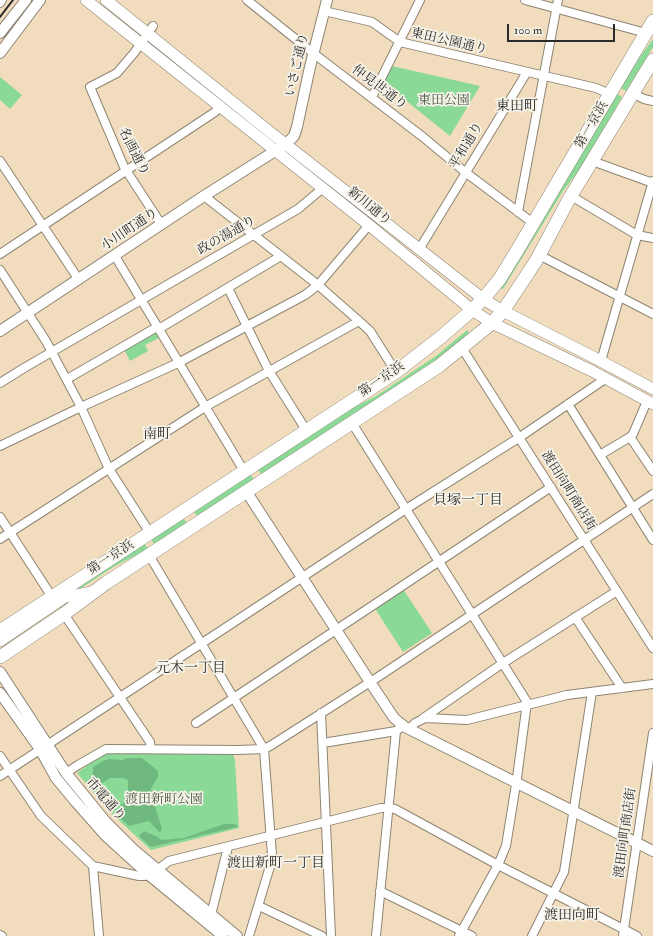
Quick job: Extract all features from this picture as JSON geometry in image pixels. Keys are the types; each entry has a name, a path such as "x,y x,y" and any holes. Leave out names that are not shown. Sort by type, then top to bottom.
{"highway":[{"name":"第一京浜","path":"0,631 396,372 441,337 484,299 499,280 653,21"},
{"name":"第一京浜","path":"0,657 64,614 92,592 439,366 492,323 503,312 539,255 571,196 653,60"}],"main road":[{"name":"新川通り","path":"86,0 323,188 472,310 492,323 650,403"},
{"name":"新川通り","path":"106,0 150,29 290,140 484,299 503,312 653,389"},
{"path":"601,361 605,379"},
{"path":"0,641 66,597 92,592"}],"street":[{"path":"0,33 26,0"},
{"path":"0,53 40,0"},
{"name":"いさご通り","path":"290,140 298,124 313,53 327,0"},
{"path":"372,97 420,0"},
{"path":"526,0 646,33"},
{"path":"518,212 558,0"},
{"name":"仲見世通り","path":"250,1 313,53 372,97 465,172 533,223"},
{"name":"東田公園通り","path":"324,11 372,22 400,42 527,72"},
{"path":"140,43 150,29"},
{"name":"名画通り","path":"140,43 134,53 117,73 90,87 126,171 161,224"},
{"path":"527,72 596,88 610,94"},
{"name":"平和通り","path":"420,248 527,72"},
{"path":"632,93 644,99 653,101"},
{"path":"0,254 215,112 220,106"},
{"name":"小川町通り","path":"0,331 79,280 161,224 276,151 290,140"},
{"path":"0,161 79,280"},
{"path":"592,161 653,182 601,361"},
{"name":"政の湯通り","path":"0,383 298,209 323,188"},
{"path":"204,196 318,285 359,321 370,332 396,372"},
{"path":"571,196 637,234 653,238"},
{"path":"0,446 178,363 305,295 318,285 369,225"},
{"path":"539,255 653,314"},
{"path":"115,256 244,471"},
{"path":"67,379 157,327 162,327 281,256"},
{"path":"0,270 52,352 81,407 109,469 150,533"},
{"path":"228,288 269,371 306,430"},
{"path":"0,539 206,407 359,321"},
{"name":"渡田向町商店街","path":"462,348 520,437 584,540 653,645"},
{"path":"0,776 120,696 520,437 605,379"},
{"path":"600,455 633,434 650,403"},
{"path":"568,404 653,540"},
{"path":"352,423 518,685 528,706 506,846 498,865 460,933"},
{"path":"630,437 653,471"},
{"path":"196,723 551,487"},
{"path":"246,491 370,682 394,718 403,728 517,782 653,851"},
{"path":"66,773 106,749 264,749 370,682 653,494"},
{"path":"0,517 52,596"},
{"path":"149,555 264,749 272,854 271,863 259,906 249,936"},
{"path":"323,742 403,728 415,723 503,663 617,591"},
{"path":"64,614 150,742 151,749"},
{"path":"575,617 622,688"},
{"name":"市電通り","path":"0,672 43,747 56,778 74,801 105,835 237,936"},
{"path":"421,719 467,720 528,706 567,695 653,684"},
{"name":"市電通り","path":"0,692 85,798 153,872 223,936"},
{"path":"532,936 564,872 592,692"},
{"path":"321,713 331,936"},
{"path":"376,936 388,808 403,728"},
{"name":"渡田向町商店街","path":"624,933 653,733"},
{"path":"0,756 41,816 93,866 139,876 153,872 169,861 381,808 388,808 395,809 498,865 554,893 624,933 637,936"},
{"path":"211,915 228,847"},
{"path":"93,866 98,936"},
{"path":"380,891 460,933 472,936"},
{"path":"259,906 322,936"}],"green space":[{"path":"653,39 653,47 626,91 621,88 634,65"},
{"name":"東田公園","path":"392,66 480,86 450,136 384,83"},
{"path":"0,77 22,95 10,109 0,100"},
{"path":"617,94 622,97 582,166 563,191 503,289 500,288"},
{"path":"157,330 161,337 145,345 148,351 130,361 124,349"},
{"path":"467,330 469,333 427,366 261,474 257,469 343,413 376,396 436,356"},
{"path":"250,474 254,479 197,516 193,511"},
{"path":"183,518 187,523 154,544 151,539"},
{"path":"144,543 148,549 115,566 0,641 0,638"},
{"path":"403,589 432,633 403,652 374,607"},
{"name":"渡田新町公園","path":"104,753 233,754 235,761 239,828 151,850 111,813 77,773"},
{"path":"126,758 142,758 158,771 158,777 151,788 150,794 128,793 128,780 123,778 110,778 97,786 95,784 93,778 93,767 109,759 123,760"},
{"path":"128,800 148,800 155,806 162,829 161,831 159,832 149,821 129,826 119,817 121,805"},
{"path":"224,824 233,824 237,825 237,827 151,847 139,836 144,831 158,837 161,840 184,838"}],"railway":[{"path":"0,17 13,0"}],"district":[{"name":"東田町","path":"517,107"},
{"name":"南町","path":"157,435"},
{"name":"貝塚一丁目","path":"468,501"},
{"name":"元木一丁目","path":"191,669"},
{"name":"渡田新町一丁目","path":"276,864"},
{"name":"渡田向町","path":"572,916"}]}
